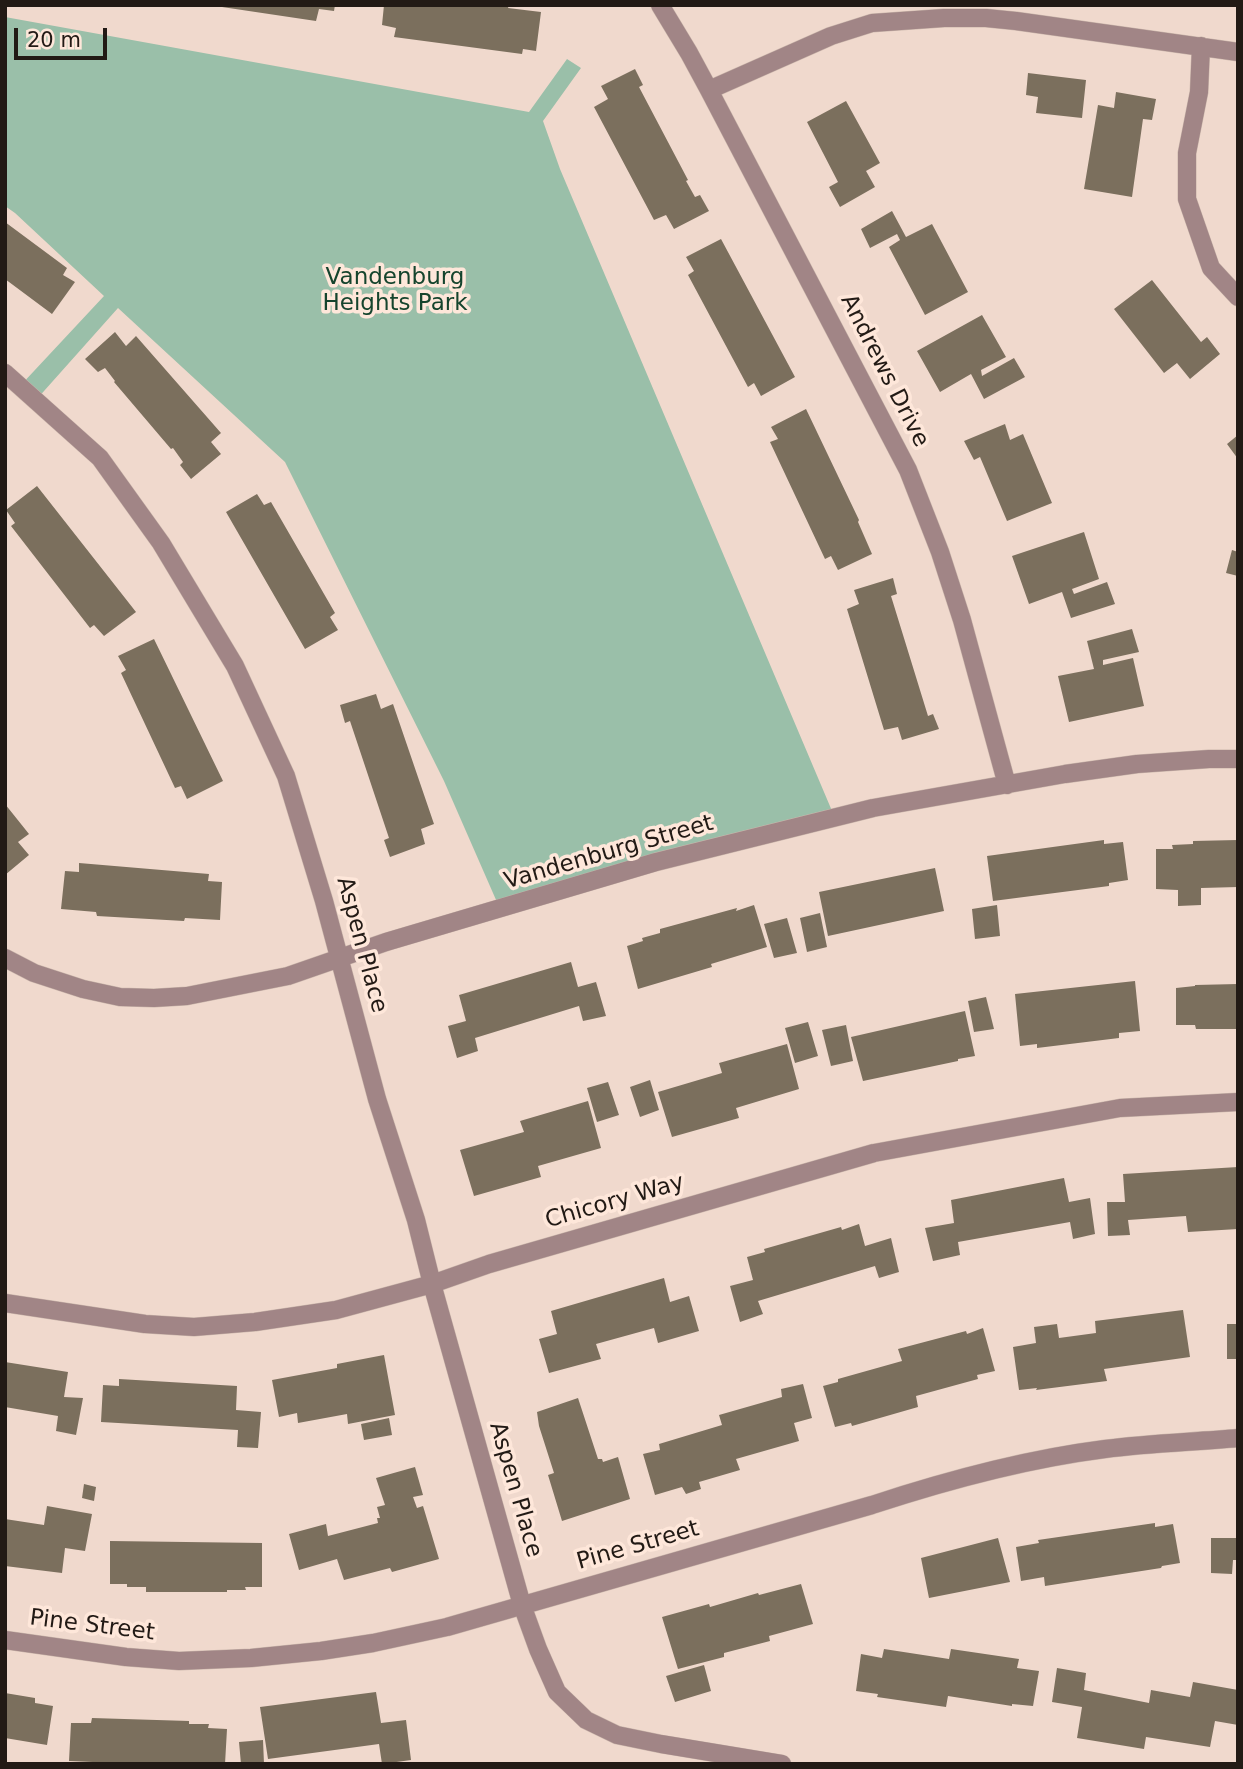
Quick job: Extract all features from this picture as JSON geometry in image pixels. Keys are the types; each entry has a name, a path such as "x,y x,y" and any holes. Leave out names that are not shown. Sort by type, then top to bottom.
{"street":[{"name":"Andrews Drive","path":"660,5 689,52 908,470 940,552 962,620 1007,785"},
{"path":"709,90 831,36 872,23 986,18 1238,52"},
{"path":"1201,46 1199,92 1187,153 1187,199 1211,268 1238,298"},
{"name":"Aspen Place","path":"5,373 100,458 161,543 235,666 286,776 324,901 377,1099 416,1220 522,1605 557,1692 586,1720 618,1735 782,1764"},
{"name":"Vandenburg Street","path":"5,958 34,972 83,989 120,996 187,996 288,976 386,942 656,862 873,808 1137,764 1238,758"},
{"name":"Chicory Way","path":"5,1303 118,1320 194,1326 255,1322 336,1310 874,1153 1120,1108 1238,1102"},
{"name":"Pine Street","path":"5,1640 179,1661 251,1658 373,1643 447,1626 1000,1468 1105,1448 1238,1438"}],"green space":[{"name":"Vandenburg Heights Park","path":"5,17 529,112 567,59 581,68 543,121 560,169 835,818 500,909 444,781 285,462 118,308 36,400 20,386 104,296 5,206"}],"building":[{"path":"335,5 334,11 319,9 316,21 222,7"},
{"path":"384,5 509,5 508,8 541,12 536,51 523,49 522,54 394,37 396,28 382,25"},
{"path":"635,69 643,85 639,87 688,180 686,181 695,197 700,195 709,211 674,229 666,215 654,220 594,107 608,99 601,86"},
{"path":"1028,73 1086,80 1082,118 1036,113 1038,97 1026,95"},
{"path":"1116,92 1156,99 1152,120 1143,119 1132,197 1084,189 1098,105 1114,108"},
{"path":"846,101 880,163 866,171 875,187 840,207 829,187 838,182 807,122"},
{"path":"892,211 906,237 932,224 968,292 925,315 889,247 900,240 897,234 870,248 861,229"},
{"path":"5,222 67,268 63,275 75,282 52,314 5,279"},
{"path":"721,239 795,377 761,396 754,383 748,387 688,275 694,271 686,257"},
{"path":"1152,280 1201,342 1207,337 1220,354 1190,379 1177,363 1164,373 1114,309"},
{"path":"982,315 1006,357 981,370 982,376 1014,358 1025,377 984,399 971,374 940,392 917,351"},
{"path":"115,332 126,346 136,336 221,433 211,442 221,454 191,479 180,465 183,462 173,448 171,449 114,382 105,368 98,372 85,359"},
{"path":"806,409 859,520 872,554 838,570 831,556 825,559 770,442 778,439 771,427"},
{"path":"1005,424 1010,440 1023,434 1052,503 1007,521 980,457 974,460 964,441"},
{"path":"1238,435 1238,459 1227,444"},
{"path":"37,486 136,612 104,636 94,625 90,628 11,526 15,523 6,510"},
{"path":"257,494 264,505 271,502 335,613 330,617 338,630 305,649 226,512"},
{"path":"1084,532 1099,579 1072,589 1074,594 1107,582 1115,604 1071,618 1062,592 1029,604 1012,556"},
{"path":"1232,550 1238,552 1238,576 1226,573"},
{"path":"893,578 897,594 891,596 928,716 933,714 939,729 902,740 898,727 884,730 847,609 859,604 854,590"},
{"path":"1132,629 1139,652 1103,660 1103,665 1133,658 1144,706 1069,722 1058,676 1094,669 1087,641"},
{"path":"154,639 223,781 187,799 181,786 175,788 121,673 126,670 118,656"},
{"path":"376,694 381,709 393,704 434,824 421,829 425,844 390,857 384,840 389,838 350,721 345,723 340,705"},
{"path":"5,804 29,834 18,842 29,855 5,875"},
{"path":"1104,840 1104,844 1123,842 1128,880 1109,883 1109,886 993,901 987,856"},
{"path":"1238,840 1238,887 1201,888 1201,905 1178,906 1178,890 1156,889 1156,849 1173,849 1172,845 1193,844 1193,841"},
{"path":"79,863 209,874 208,881 222,882 220,920 185,918 184,921 97,916 96,912 61,909 65,871 79,872"},
{"path":"935,868 944,911 828,936 819,892"},
{"path":"754,905 767,947 638,989 627,946 660,933 660,929"},
{"path":"997,905 1000,936 975,939 972,909"},
{"path":"820,913 827,947 807,952 800,918"},
{"path":"787,918 797,953 774,958 764,924"},
{"path":"571,962 578,987 596,982 606,1016 583,1021 579,1006 475,1038 478,1051 457,1058 448,1026 466,1021 459,995"},
{"path":"1135,981 1140,1031 1119,1033 1119,1038 1037,1048 1037,1044 1020,1046 1015,994"},
{"path":"1238,984 1238,1029 1196,1029 1195,1025 1176,1025 1176,988"},
{"path":"986,997 994,1029 974,1032 968,1001"},
{"path":"965,1011 975,1056 863,1081 851,1037"},
{"path":"808,1022 818,1056 795,1063 785,1028"},
{"path":"846,1025 853,1061 831,1066 822,1030"},
{"path":"787,1044 799,1089 736,1108 739,1118 672,1137 658,1092 722,1073 719,1063"},
{"path":"650,1080 659,1110 640,1117 630,1087"},
{"path":"608,1082 619,1115 597,1122 587,1088"},
{"path":"588,1101 601,1148 538,1166 541,1177 474,1196 460,1150 524,1132 520,1121"},
{"path":"1238,1167 1238,1229 1188,1232 1186,1216 1128,1220 1130,1235 1108,1236 1107,1202 1125,1202 1123,1174"},
{"path":"1064,1178 1069,1202 1090,1198 1095,1234 1073,1239 1070,1222 958,1242 960,1255 933,1261 925,1228 954,1223 951,1200"},
{"path":"859,1224 865,1246 891,1238 899,1272 879,1278 875,1266 758,1301 763,1314 740,1322 730,1286 753,1280 747,1257 765,1252 764,1249"},
{"path":"664,1278 670,1302 689,1296 699,1331 658,1343 654,1328 596,1344 601,1359 549,1373 539,1339 557,1334 551,1311"},
{"path":"1183,1310 1190,1357 1104,1369 1107,1381 1019,1390 1013,1347 1036,1343 1034,1327 1057,1324 1059,1338 1096,1333 1095,1321"},
{"path":"1227,1324 1238,1324 1238,1359 1227,1359"},
{"path":"983,1328 995,1371 977,1375 978,1379 916,1396 918,1407 852,1426 851,1423 835,1427 823,1386 838,1382 838,1379 902,1361 898,1349"},
{"path":"384,1355 395,1415 348,1424 347,1414 298,1423 297,1413 279,1417 272,1380 337,1368 337,1364"},
{"path":"5,1362 68,1372 64,1397 83,1398 76,1435 56,1431 58,1416 5,1407"},
{"path":"119,1379 237,1386 236,1410 261,1412 258,1448 237,1447 238,1430 101,1422 103,1385 119,1386"},
{"path":"803,1384 812,1418 794,1423 799,1441 736,1459 740,1470 699,1482 701,1489 686,1494 682,1487 655,1495 643,1454 660,1450 659,1444 722,1425 719,1415 782,1397 781,1389"},
{"path":"578,1398 598,1459 603,1462 618,1457 630,1499 562,1521 548,1475 554,1473 537,1412"},
{"path":"389,1418 392,1435 364,1440 361,1424"},
{"path":"415,1467 423,1495 413,1497 417,1508 423,1506 439,1559 392,1572 390,1568 344,1580 337,1559 299,1570 289,1534 326,1524 328,1536 378,1523 377,1518 380,1518 377,1507 385,1505 376,1478"},
{"path":"84,1484 96,1487 94,1501 82,1498"},
{"path":"47,1506 92,1514 85,1551 65,1548 62,1573 5,1566 5,1519 44,1525"},
{"path":"1155,1523 1155,1527 1173,1524 1180,1563 1045,1586 1044,1577 1021,1581 1016,1547 1039,1543 1038,1540"},
{"path":"998,1538 1010,1582 929,1598 921,1558"},
{"path":"1211,1538 1238,1538 1238,1560 1233,1560 1232,1574 1211,1573"},
{"path":"110,1541 262,1543 262,1587 245,1587 246,1590 227,1592 146,1592 146,1587 110,1584"},
{"path":"801,1584 813,1624 769,1636 770,1641 724,1653 724,1657 678,1669 662,1617"},
{"path":"884,1649 949,1659 951,1649 1019,1659 1017,1668 1039,1671 1033,1706 1012,1706 948,1696 946,1707 877,1697 878,1694 856,1691 861,1654 882,1658"},
{"path":"704,1665 711,1691 675,1702 666,1676"},
{"path":"1057,1668 1086,1673 1084,1690 1149,1703 1151,1690 1190,1697 1193,1682 1238,1690 1238,1725 1215,1721 1210,1747 1146,1737 1144,1749 1077,1738 1082,1707 1052,1702"},
{"path":"376,1692 381,1723 406,1720 411,1760 382,1764 379,1744 268,1759 260,1707"},
{"path":"5,1693 35,1698 35,1703 53,1706 47,1745 5,1738"},
{"path":"92,1718 189,1721 189,1724 209,1724 208,1728 227,1729 225,1764 69,1761 71,1723 91,1723"},
{"path":"263,1740 264,1764 241,1764 239,1742"}]}
